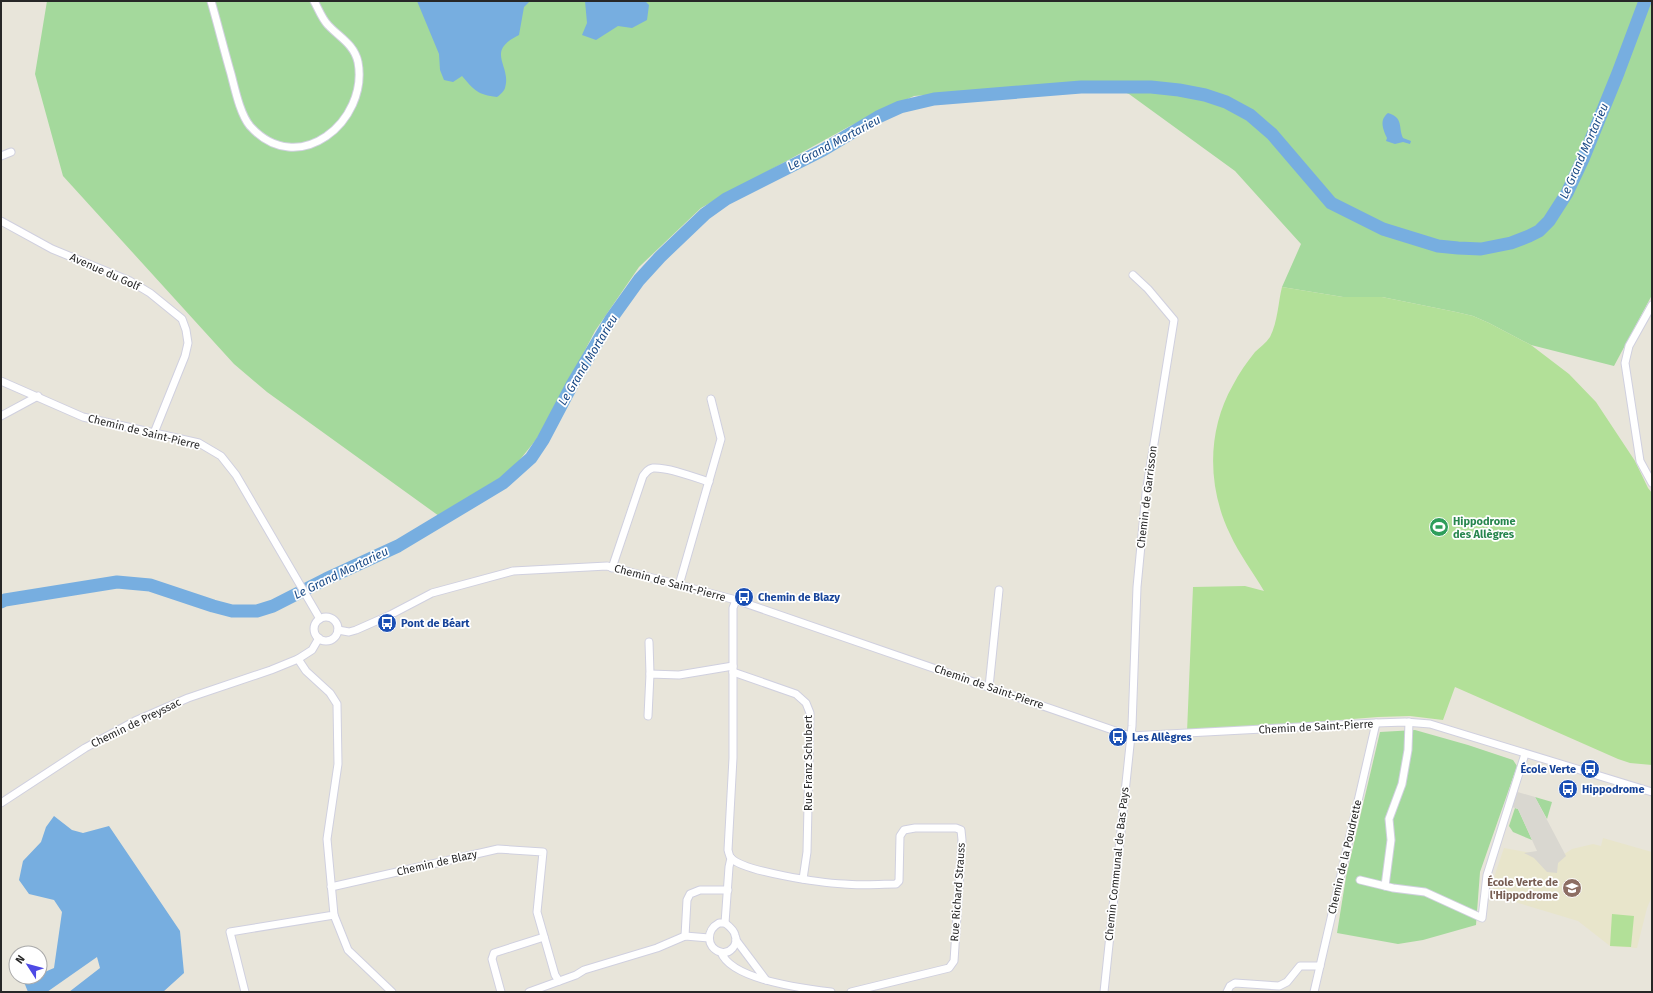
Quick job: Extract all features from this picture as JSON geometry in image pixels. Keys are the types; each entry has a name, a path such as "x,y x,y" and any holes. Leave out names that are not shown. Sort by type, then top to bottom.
{"street":[{"path":"211,1 239,103 250,125 265,138 279,145 292,147 308,146 325,138 345,119 359,85 358,61 349,44 342,36 327,24 314,1"},
{"path":"1,156 10,152"},
{"name":"Avenue du Golf","path":"1,222 52,249 130,281 150,293 182,320 186,330 188,343 154,433"},
{"name":"Chemin de Garrisson","path":"1130,736 1137,587 1146,493 1174,320 1148,289 1133,275"},
{"path":"1652,305 1629,346 1625,363 1640,461 1652,483"},
{"name":"Chemin de Saint-Pierre","path":"1,381 83,417 199,444 221,456 236,475 320,619"},
{"path":"1,416 38,396"},
{"path":"679,585 721,439 711,399"},
{"path":"612,568 643,476 647,471 652,468 678,472 709,482"},
{"name":"Chemin de Saint-Pierre","path":"338,630 349,632 356,630 390,615 432,593 513,571 607,566 736,600 1130,736 1376,723 1409,722 1430,724 1652,792"},
{"path":"989,687 999,590"},
{"path":"725,923 731,858 728,850 733,758 733,608 736,600"},
{"path":"327,617 334,620 338,626 338,630 335,637 329,640 316,636 314,628 317,621 327,617"},
{"name":"Chemin de Preyssac","path":"1,803 84,748 135,721 188,698 264,673 298,659 312,650 319,638"},
{"path":"648,716 650,674 649,642"},
{"path":"298,659 306,671 330,693 337,704 338,764 327,839 334,915 348,950 392,992"},
{"path":"650,674 679,675 733,669"},
{"name":"Rue Franz Schubert","path":"733,669 796,694 806,704 810,712 807,852 804,879"},
{"path":"1385,886 1391,840 1389,819 1402,784 1408,750 1409,722"},
{"name":"Chemin de la Poudrette","path":"1314,992 1376,723"},
{"name":"Chemin Communal de Bas Pays","path":"1104,992 1130,736"},
{"path":"1360,880 1385,886 1425,892 1482,918 1487,875 1525,754"},
{"name":"Rue Richard Strauss","path":"804,879 845,885 896,884 899,881 900,836 904,830 915,828 956,828 961,830 962,840 954,961 949,968 851,992"},
{"name":"Chemin de Blazy","path":"331,887 498,849 543,852 537,912 544,937"},
{"path":"731,858 738,863 756,870 804,879"},
{"path":"685,936 687,900 690,894 700,890 728,890"},
{"path":"245,992 230,932 334,915"},
{"path":"719,923 725,923 736,935 736,940 733,948 727,952 721,952 716,949 709,938 709,932 713,926 719,923"},
{"path":"528,992 576,975 584,970 657,948 685,936 709,938"},
{"path":"501,992 492,959 494,953 544,937 555,975 559,980"},
{"path":"736,940 767,980"},
{"path":"721,952 723,958 740,970 767,980 789,987 831,992"},
{"path":"1227,992 1230,986 1235,983 1279,986 1287,982 1300,966 1320,966"}],"shaded area":[{"path":"1514,791 1535,797 1566,856 1558,863 1557,873 1547,872 1534,858 1524,853 1537,851 1518,809 1509,806"},
{"name":"École Verte de l'Hippodrome","path":"1603,838 1652,852 1652,896 1647,908 1637,948 1610,946 1578,921 1492,895 1493,880 1504,848 1558,858 1572,849 1593,844 1601,846"}],"green space":[{"path":"47,1 1652,1 1652,295 1614,366 1531,345 1473,316 1382,297 1343,297 1282,287 1301,244 1235,171 1129,94 1097,81 914,96 850,126 701,208 639,267 595,331 543,431 510,472 439,516 267,392 234,364 63,176 35,74"},
{"name":"Hippodrome des Allègres","path":"1282,287 1343,297 1382,297 1473,316 1531,345 1569,374 1596,402 1635,461 1652,493 1652,765 1630,763 1618,759 1455,687 1443,720 1410,716 1378,717 1187,732 1193,587 1245,586 1264,591 1238,549 1222,516 1214,478 1213,459 1218,421 1224,402 1243,368 1255,352 1270,337 1273,331"},
{"path":"1415,730 1513,760 1517,766 1480,872 1476,925 1423,940 1398,944 1337,933 1346,877 1380,732"},
{"path":"1535,797 1552,802 1547,819"},
{"path":"1515,808 1518,809 1532,840 1513,832 1509,826"},
{"path":"1612,914 1634,916 1631,947 1610,946"}],"water":[{"path":"417,1 530,1 524,7 519,35 503,47 501,53 506,80 503,92 497,97 485,95 473,88 462,76 453,82 444,80 440,70 439,54"},
{"path":"585,1 645,1 649,5 647,20 632,28 618,26 596,40 582,35 587,23"},
{"path":"1388,113 1396,117 1400,123 1403,138 1411,141 1410,144 1403,142 1395,144 1386,141 1387,138 1383,128 1383,119"},
{"path":"54,816 72,830 83,833 109,826 180,931 184,973 163,992 69,992 100,968 97,957 47,992 28,992 25,985 48,985 48,971 54,968 62,912 54,900 29,894 19,880 23,861 41,842 46,827"}],"waterway":[{"name":"Le Grand Mortarieu","path":"1,602 5,600 117,582 150,585 232,611 257,611 273,606 326,579 398,546 503,483 531,458 543,440 573,383 611,319 639,280 660,257 705,214 726,199 823,150 878,117 900,107 934,99 1081,87 1151,87 1205,95 1226,102 1250,115 1272,134 1331,203 1383,229 1438,246 1481,249 1511,243 1539,231 1549,221 1567,193 1583,159 1618,73 1645,1"}],"place":[{"name":"Hippodrome des Allègres","path":"1439,527"},
{"name":"Chemin de Blazy","path":"744,597"},
{"name":"Pont de Béart","path":"387,623"},
{"name":"Les Allègres","path":"1118,737"},
{"name":"École Verte","path":"1590,769"},
{"name":"Hippodrome","path":"1568,789"},
{"name":"École Verte de l'Hippodrome","path":"1572,888"}]}
